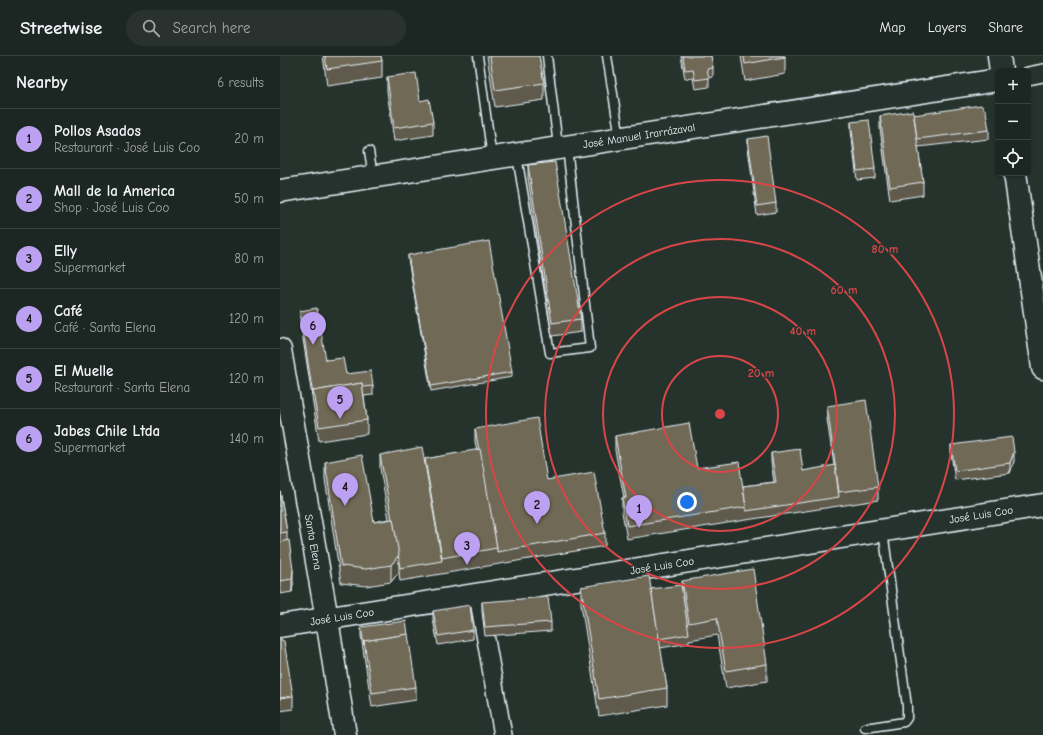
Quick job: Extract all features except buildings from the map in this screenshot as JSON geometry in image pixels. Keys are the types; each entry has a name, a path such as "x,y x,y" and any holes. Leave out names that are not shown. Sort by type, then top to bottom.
{"street":[{"path":"999,56 1001,68"},
{"path":"1031,75 1043,73"},
{"name":"José Manuel Irarrázaval","path":"280,191 995,80"},
{"path":"1015,176 1043,368"},
{"name":"Santa Elena","path":"280,350 327,619 345,735"},
{"name":"José Luis Coo","path":"280,626 1043,505"},
{"path":"478,595 503,735"}],"lane":[{"path":"478,56 492,159"},
{"path":"516,155 550,353 590,348 562,148 547,56"},
{"path":"607,56 620,139"},
{"path":"369,151 373,177"},
{"path":"866,728 904,722 907,718 908,706 882,531"}],"place":[{"name":"Jabes Chile Ltda","path":"313,345"},
{"name":"El Muelle","path":"340,419"},
{"name":"Café","path":"345,506"},
{"name":"Mall de la America","path":"537,524"},
{"name":"Pollos Asados","path":"639,528"},
{"name":"Elly","path":"467,565"}]}
